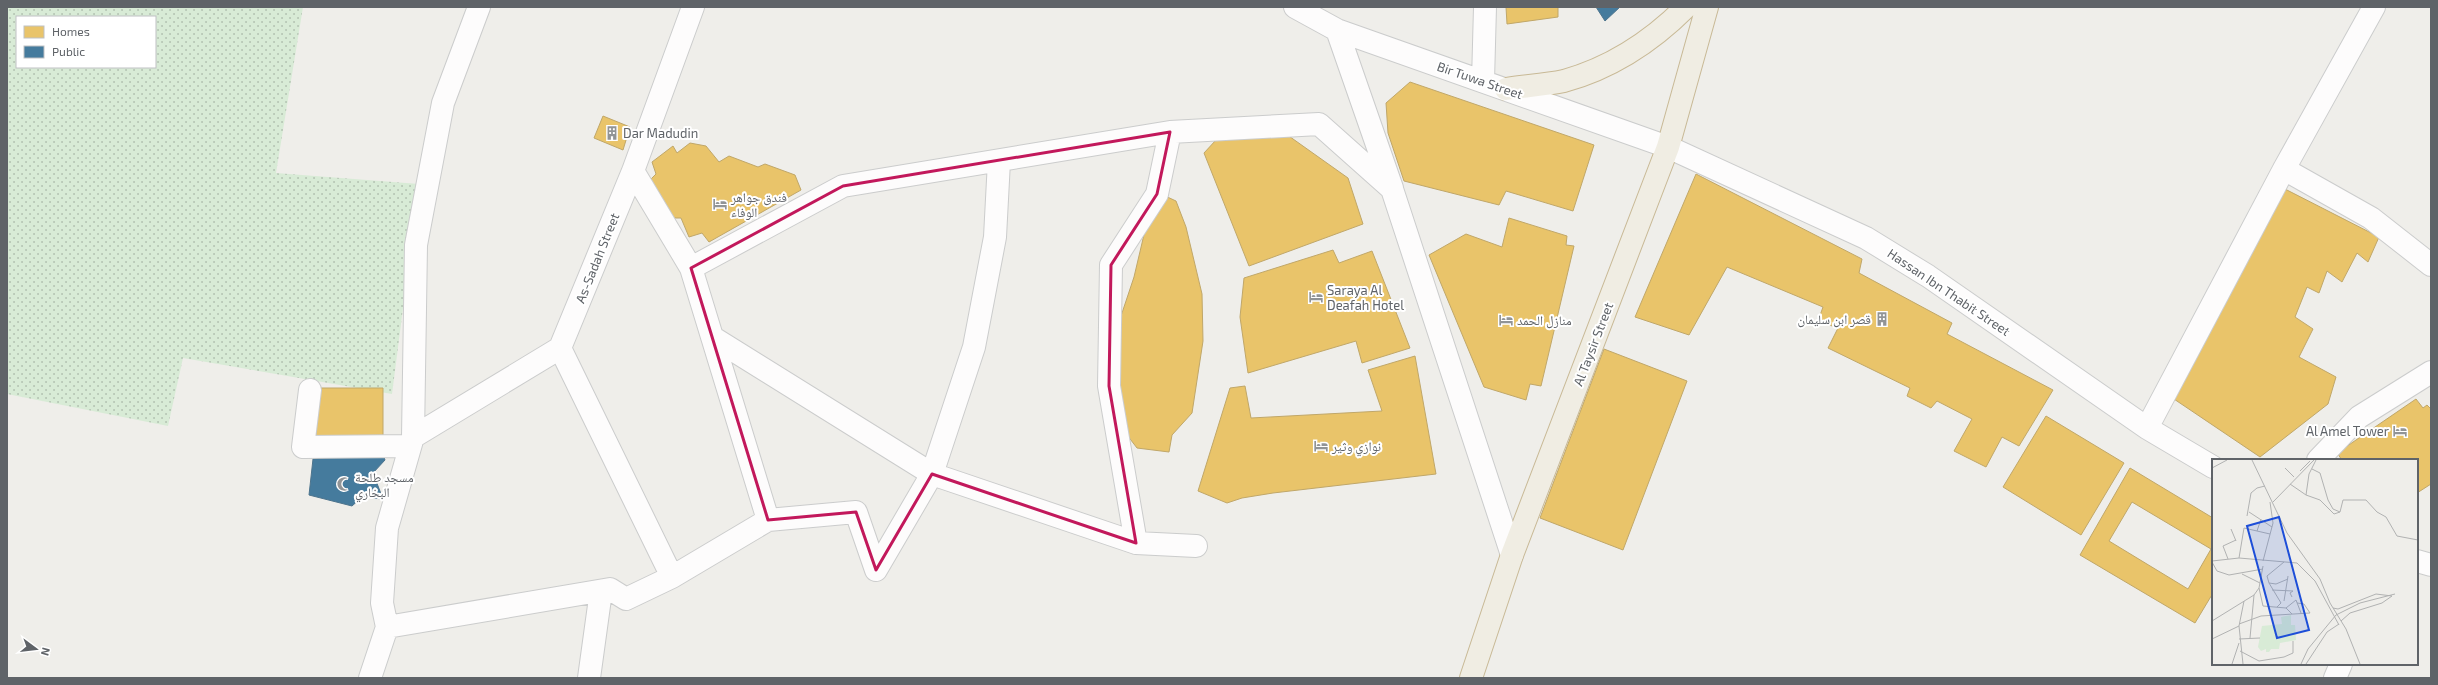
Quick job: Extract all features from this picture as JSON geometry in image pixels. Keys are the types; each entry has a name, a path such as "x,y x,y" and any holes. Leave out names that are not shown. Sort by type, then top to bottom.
{"highway":[{"path":"1506,89 1563,81 1616,61 1669,24 1686,7"},
{"name":"Al Taysir Street","path":"1471,678 1512,555 1668,147 1708,7"}],"street":[{"path":"370,678 387,627 382,603 387,528 411,442 416,245 443,103 479,7"},
{"name":"As-Sadah Street","path":"560,348 633,171 693,7"},
{"name":"Bir Tuwa Street","path":"1295,7 1337,30 1668,147"},
{"path":"1483,81 1485,7"},
{"path":"2146,428 2284,169 2374,7"},
{"path":"1337,30 1392,189 1512,555"},
{"path":"691,268 843,186 1170,132 1319,124 1392,189"},
{"path":"1136,543 1109,386 1111,265 1157,194 1170,132"},
{"name":"Hassan Ibn Thabit Street","path":"1668,147 1866,238 1928,276 2146,428 2212,466"},
{"path":"387,627 610,589 626,599 672,577 768,520 856,512 876,570 932,474 974,347 995,237 999,160"},
{"path":"2284,169 2371,218 2431,265"},
{"path":"633,171 691,268 768,520"},
{"path":"712,337 932,474 1136,543 1196,546"},
{"path":"310,390 303,447 411,442 560,348 672,577"},
{"path":"2319,459 2359,417 2431,372"},
{"path":"2418,561 2431,565"},
{"path":"589,678 601,591"},
{"path":"2335,678 2341,665"}],"highlighted area":[{"path":"1170,132 1157,194 1111,265 1109,386 1136,543 932,474 876,570 856,512 768,520 691,268 843,186"}],"green space":[{"path":"7,7 303,7 276,173 419,184 392,394 183,358 168,426 7,394"}],"building: Homes":[{"path":"1506,7 1558,7 1558,17 1507,24"},
{"path":"1410,82 1594,145 1573,211 1506,191 1499,205 1404,181 1388,133 1386,103"},
{"name":"Dar Madudin","path":"603,116 630,127 623,150 594,138"},
{"path":"1286,134 1348,178 1363,224 1249,266 1204,153 1216,140"},
{"name":"فندق جواهر الوفاء","path":"690,143 706,146 719,162 729,156 758,167 765,164 795,175 801,190 709,242 702,233 689,237 681,218 672,218 650,180 656,174 652,162 673,146 677,153"},
{"name":"قصر ابن سليمان","path":"1696,174 1862,259 1859,273 1952,323 1947,334 2053,390 2019,446 2002,437 1986,467 1954,451 1972,419 1937,401 1931,408 1907,396 1910,388 1828,348 1838,328 1818,321 1823,307 1727,267 1689,335 1635,317"},
{"path":"2281,187 2379,237 2368,262 2357,253 2342,282 2327,271 2319,293 2307,287 2295,317 2313,329 2299,357 2336,377 2328,404 2260,457 2171,397"},
{"path":"1163,195 1176,201 1186,227 1202,294 1203,341 1192,413 1172,435 1169,452 1137,448 1124,431 1114,337 1134,277 1151,205"},
{"name":"منازل الحمد","path":"1509,218 1567,236 1566,245 1574,246 1541,386 1530,384 1526,400 1484,387 1429,255 1466,234 1502,247"},
{"name":"Saraya Al Deafah Hotel","path":"1333,250 1339,263 1372,251 1410,348 1362,363 1356,341 1248,373 1240,317 1244,278"},
{"path":"1604,349 1687,381 1623,550 1540,518"},
{"name":"نوازي وثير","path":"1415,356 1436,474 1273,493 1242,498 1227,503 1198,491 1230,388 1245,386 1251,418 1382,411 1368,370"},
{"path":"316,388 383,388 383,441 316,441"},
{"name":"Al Amel Tower","path":"2416,399 2423,408 2427,405 2431,409 2431,484 2418,492 2418,459 2341,459 2337,453"},
{"path":"2046,416 2124,463 2081,535 2003,487"},
{"path":"2130,468 2212,517 2212,595 2195,623 2080,555","holes":["2132,502 2211,549 2188,589 2109,541"]}],"building: Public":[{"path":"1596,7 1620,7 1605,21"},
{"name":"مسجد طلحة البخاري","path":"383,454 385,460 373,473 383,499 362,497 352,506 309,495 313,459"}],"place":[{"name":"Dar Madudin","path":"612,133"},
{"name":"فندق جواهر الوفاء","path":"720,204"},
{"name":"Saraya Al Deafah Hotel","path":"1316,297"},
{"name":"قصر ابن سليمان","path":"1882,319"},
{"name":"منازل الحمد","path":"1506,320"},
{"name":"Al Amel Tower","path":"2400,431"},
{"name":"نوازي وثير","path":"1321,446"},
{"name":"مسجد طلحة البخاري","path":"344,484"}]}
